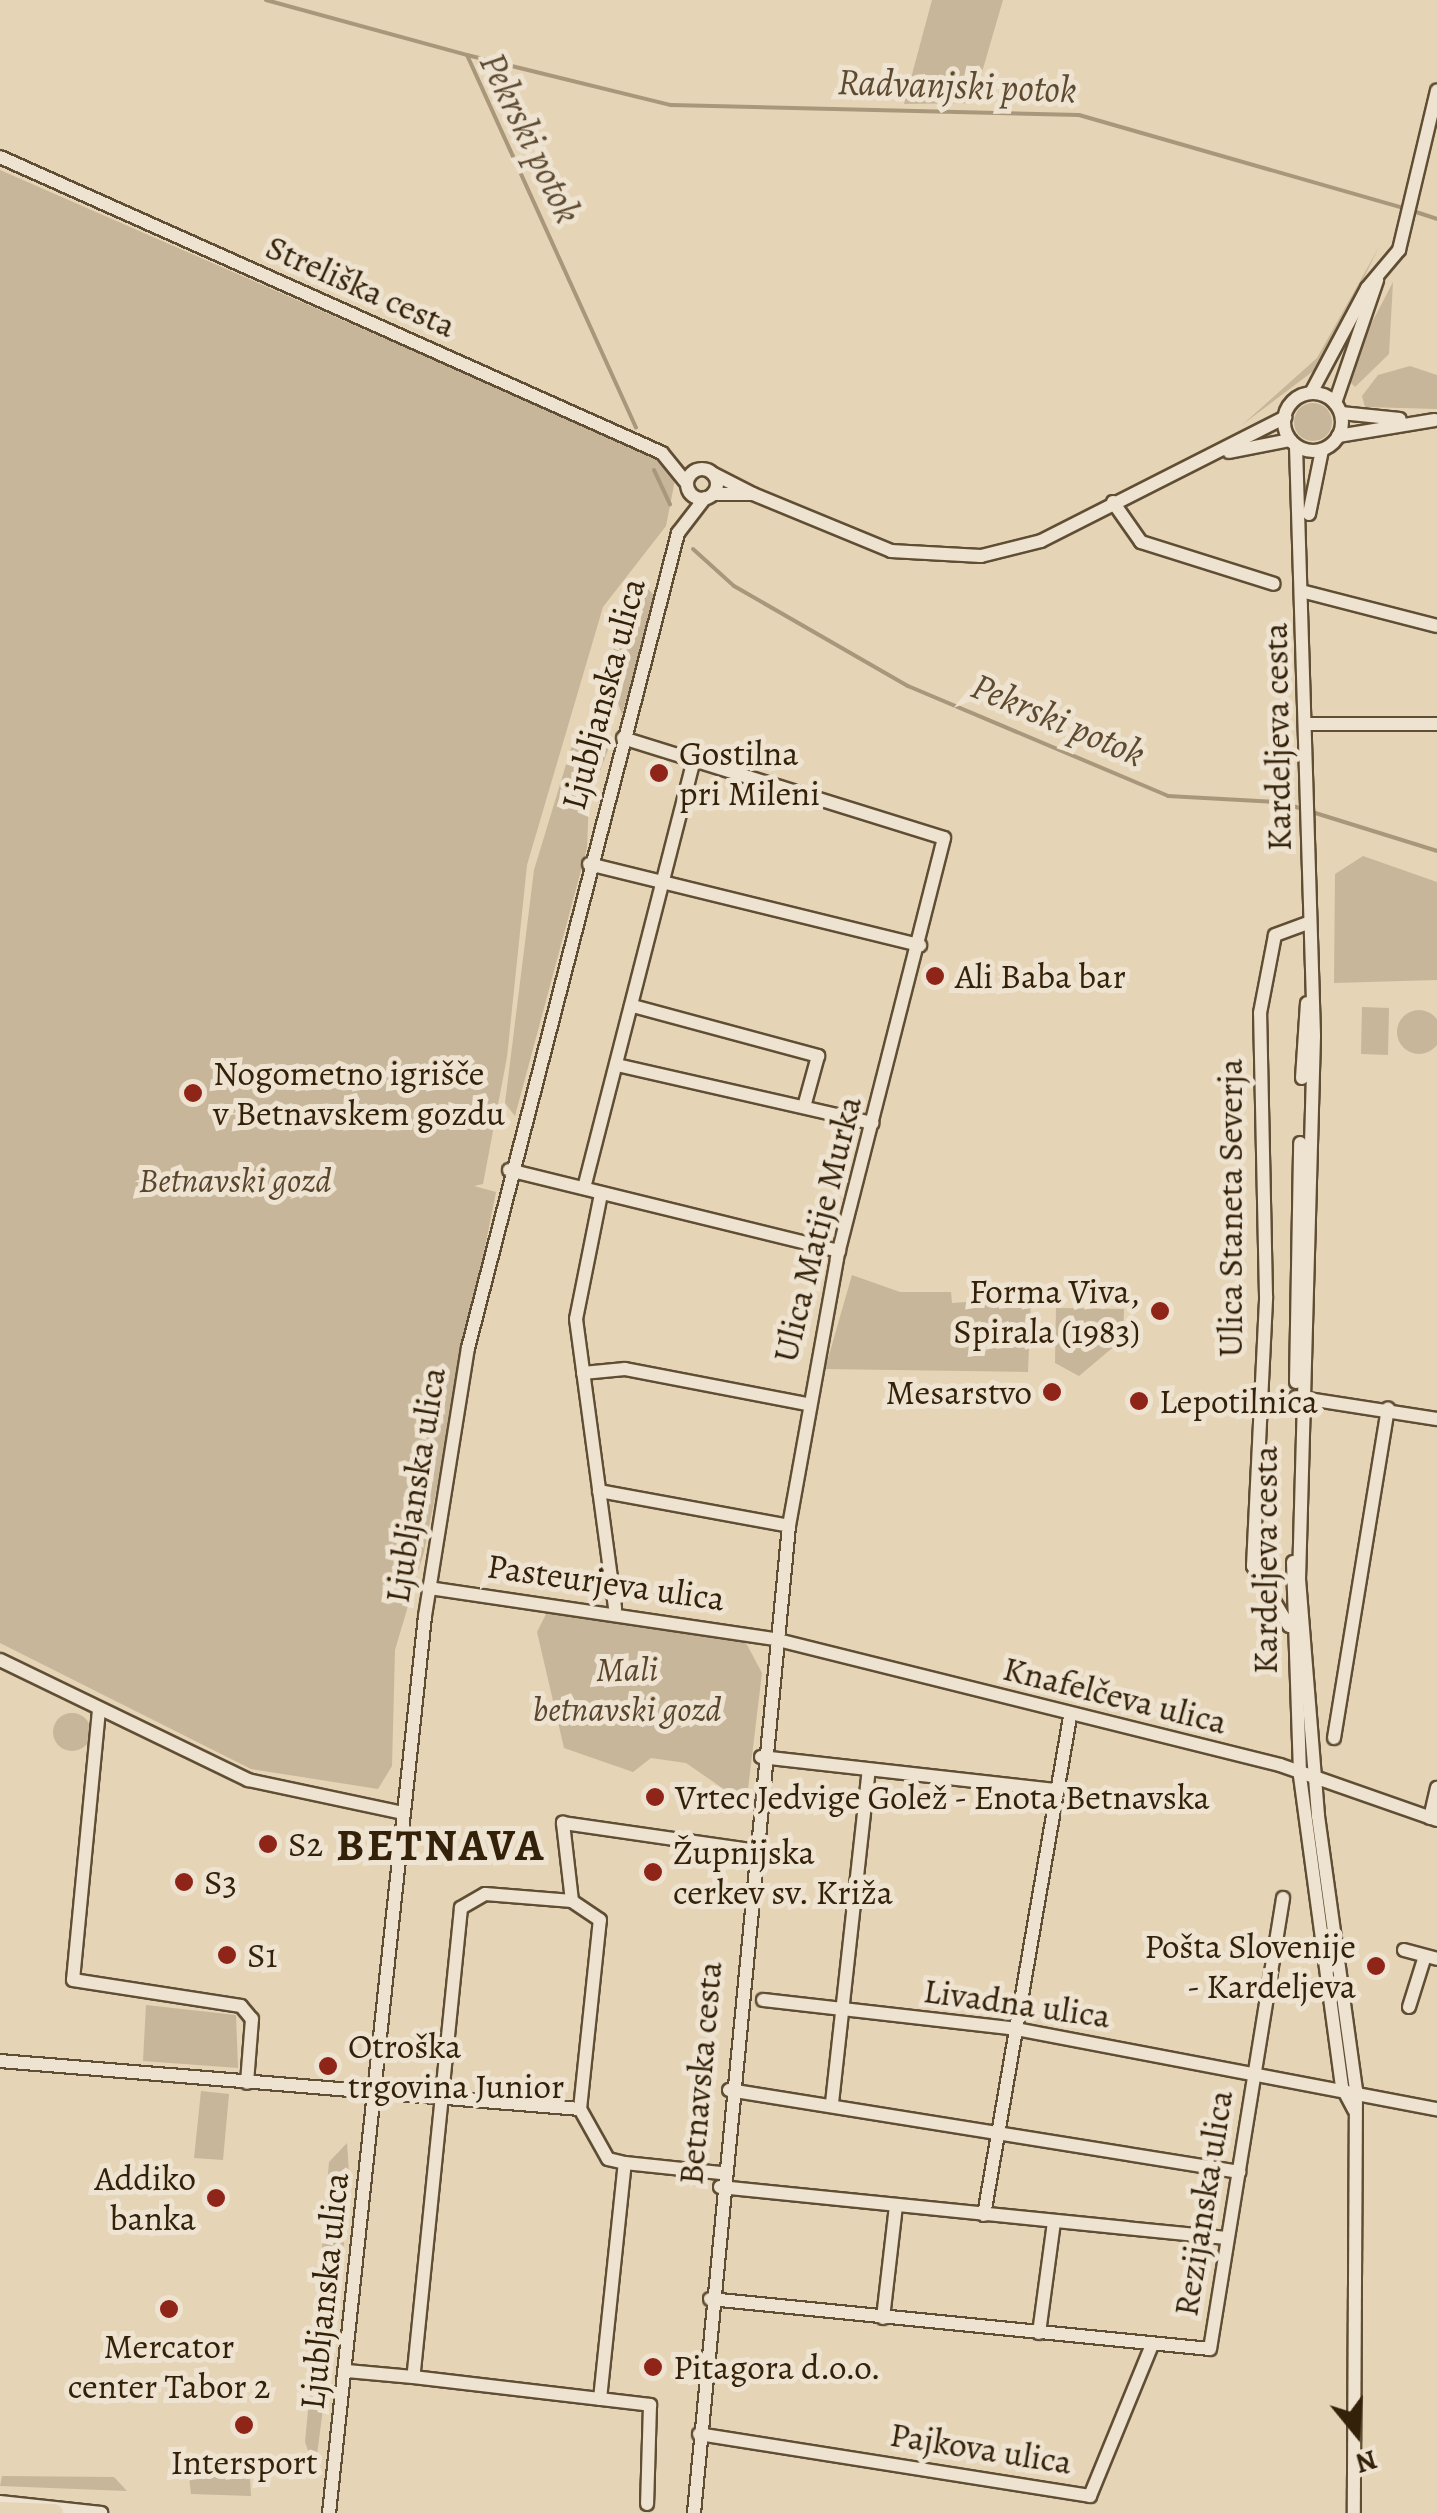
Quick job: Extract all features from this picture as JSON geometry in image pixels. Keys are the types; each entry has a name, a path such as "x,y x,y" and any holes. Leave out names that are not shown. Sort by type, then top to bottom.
{"main road":[{"path":"0,2511 54,2513"}],"street":[{"path":"662,453 853,539 924,558 1028,545 1284,417 1311,393 1377,280 1405,222 1437,90"},
{"name":"Streliška cesta","path":"0,157 662,453 688,488"},
{"path":"1338,436 1338,408 1377,280"},
{"path":"1311,393 1338,408 1436,420"},
{"path":"1284,417 1293,443 1305,531"},
{"path":"1305,531 1322,450 1338,436 1436,420"},
{"path":"1198,460 1293,443 1322,450"},
{"path":"680,526 688,488 709,471"},
{"path":"709,471 709,496"},
{"path":"688,488 709,496 753,494"},
{"name":"Ljubljanska ulica","path":"330,2513 428,1588 509,1170 680,526 709,496"},
{"path":"1113,502 1141,542 1274,584"},
{"name":"Kardeljeva cesta","path":"1305,531 1307,1003 1314,1216 1300,1397 1290,1627 1300,1776 1356,2113 1354,2513"},
{"path":"1305,592 1437,626"},
{"path":"1307,724 1437,724"},
{"path":"584,1188 694,759 623,738"},
{"name":"Ulica Matije Murka","path":"694,759 944,838 920,946 839,1251 807,1404 774,1639"},
{"path":"589,864 920,946"},
{"name":"Ulica Staneta Severja","path":"1290,1627 1253,1566 1266,1296 1260,1031 1276,935 1308,923"},
{"name":"Kardeljeva cesta","path":"1307,1003 1293,1216 1300,1397 1299,1580 1314,1780 1349,2088"},
{"path":"633,1006 818,1056 804,1107"},
{"path":"617,1066 872,1123"},
{"path":"509,1170 839,1251"},
{"path":"601,1194 576,1319 614,1608"},
{"path":"583,1373 625,1369 807,1404"},
{"path":"1300,1397 1388,1408 1437,1419"},
{"path":"1334,1738 1388,1408"},
{"path":"599,1491 788,1526"},
{"name":"Pasteurjeva ulica","path":"428,1588 614,1608 774,1639"},
{"name":"Knafelčeva ulica","path":"774,1639 1300,1776 1434,1819"},
{"name":"Betnavska cesta","path":"694,2513 720,2180 774,1639"},
{"path":"0,1660 248,1780 403,1813"},
{"path":"99,1710 73,1980 241,2006 252,2019 247,2083"},
{"path":"984,2215 1070,1717"},
{"path":"761,1757 1057,1790"},
{"path":"832,2103 846,2011 869,1770"},
{"path":"1434,1819 1437,1788"},
{"path":"572,1901 563,1823 752,1850"},
{"path":"413,2377 461,1908 485,1894 572,1901 600,1920 580,2109 608,2159 896,2206 1226,2238"},
{"name":"Rezijanska ulica","path":"710,2299 1210,2349 1283,1898"},
{"path":"1404,1950 1431,1958 1409,2007"},
{"name":"Livadna ulica","path":"763,2000 1016,2030 1349,2088 1437,2109"},
{"path":"0,2061 580,2109"},
{"path":"729,2090 832,2103 1238,2172"},
{"path":"600,2399 625,2163"},
{"path":"883,2318 896,2206"},
{"path":"1039,2333 1054,2222"},
{"name":"Pajkova ulica","path":"699,2434 1090,2496 1152,2345"},
{"path":"347,2371 650,2405 656,2416 646,2504"},
{"path":"0,2502 101,2513"}],"green space":[{"path":"932,0 1003,0 973,103 904,104"},
{"name":"Betnavski gozd","path":"0,170 651,455 675,480 666,526 603,607 527,865 507,1057 483,1184 474,1186 496,1192 424,1552 395,1650 392,1766 378,1789 251,1769 0,1643"},
{"path":"1379,247 1320,366 1242,425 1317,358"},
{"path":"1393,282 1389,354 1355,387 1344,376"},
{"path":"1410,366 1437,375 1437,409 1365,407 1362,396 1378,375"},
{"path":"1313,403 1327,408 1332,422 1327,436 1313,441 1299,436 1294,422 1299,408"},
{"path":"647,588 655,596 622,715 610,679 616,632 624,600"},
{"path":"575,735 610,745 589,799 587,848 515,1116 505,1103 534,870"},
{"path":"1363,856 1437,882 1437,980 1334,983 1335,874"},
{"path":"1362,1007 1389,1008 1388,1055 1361,1054"},
{"path":"1419,1010 1435,1016 1441,1032 1435,1048 1419,1054 1403,1048 1397,1032 1403,1016"},
{"path":"852,1275 900,1292 951,1292 952,1303 1031,1298 1028,1372 825,1369"},
{"path":"1056,1308 1124,1309 1123,1339 1079,1376 1055,1363"},
{"name":"Mali betnavski gozd","path":"549,1608 745,1641 762,1673 748,1789 731,1794 686,1763 651,1758 633,1772 564,1748 537,1632"},
{"path":"72,1713 86,1718 91,1732 86,1746 72,1751 58,1746 53,1732 58,1718"},
{"path":"146,2005 236,2015 238,2068 143,2061"},
{"path":"201,2091 229,2094 223,2160 194,2158"},
{"path":"347,2143 350,2188 332,2350 314,2348 329,2162"},
{"path":"313,2359 329,2363 315,2470 305,2442"},
{"path":"2,2476 114,2477 127,2491 0,2486"},
{"path":"189,2477 250,2477 251,2496 191,2494"}],"waterway":[{"name":"Pekrski potok","path":"266,0 467,55 636,428"},
{"name":"Radvanjski potok","path":"467,55 671,105 1079,115 1404,208"},
{"name":"Radvanjski potok","path":"1413,211 1437,219"},
{"name":"Pekrski potok","path":"654,470 670,505"},
{"name":"Pekrski potok","path":"693,549 734,586 908,686 1168,796 1280,802 1437,851"}],"place":[{"name":"Gostilna pri Mileni","path":"659,773"},
{"name":"Ali Baba bar","path":"935,976"},
{"name":"Nogometno igrišče v Betnavskem gozdu","path":"193,1093"},
{"name":"Forma Viva, Spirala (1983)","path":"1160,1311"},
{"name":"Mesarstvo","path":"1052,1392"},
{"name":"Lepotilnica","path":"1139,1401"},
{"name":"Vrtec Jedvige Golež - Enota Betnavska","path":"655,1797"},
{"name":"S2","path":"268,1844"},
{"name":"Župnijska cerkev sv. Križa","path":"653,1872"},
{"name":"S3","path":"184,1882"},
{"name":"S1","path":"227,1955"},
{"name":"Pošta Slovenije - Kardeljeva","path":"1376,1966"},
{"name":"Otroška trgovina Junior","path":"328,2066"},
{"name":"Addiko banka","path":"216,2198"},
{"name":"Mercator center Tabor 2","path":"169,2309"},
{"name":"Pitagora d.o.o.","path":"653,2367"},
{"name":"Intersport","path":"244,2425"}],"district":[{"name":"BETNAVA","path":"441,1846"}]}
